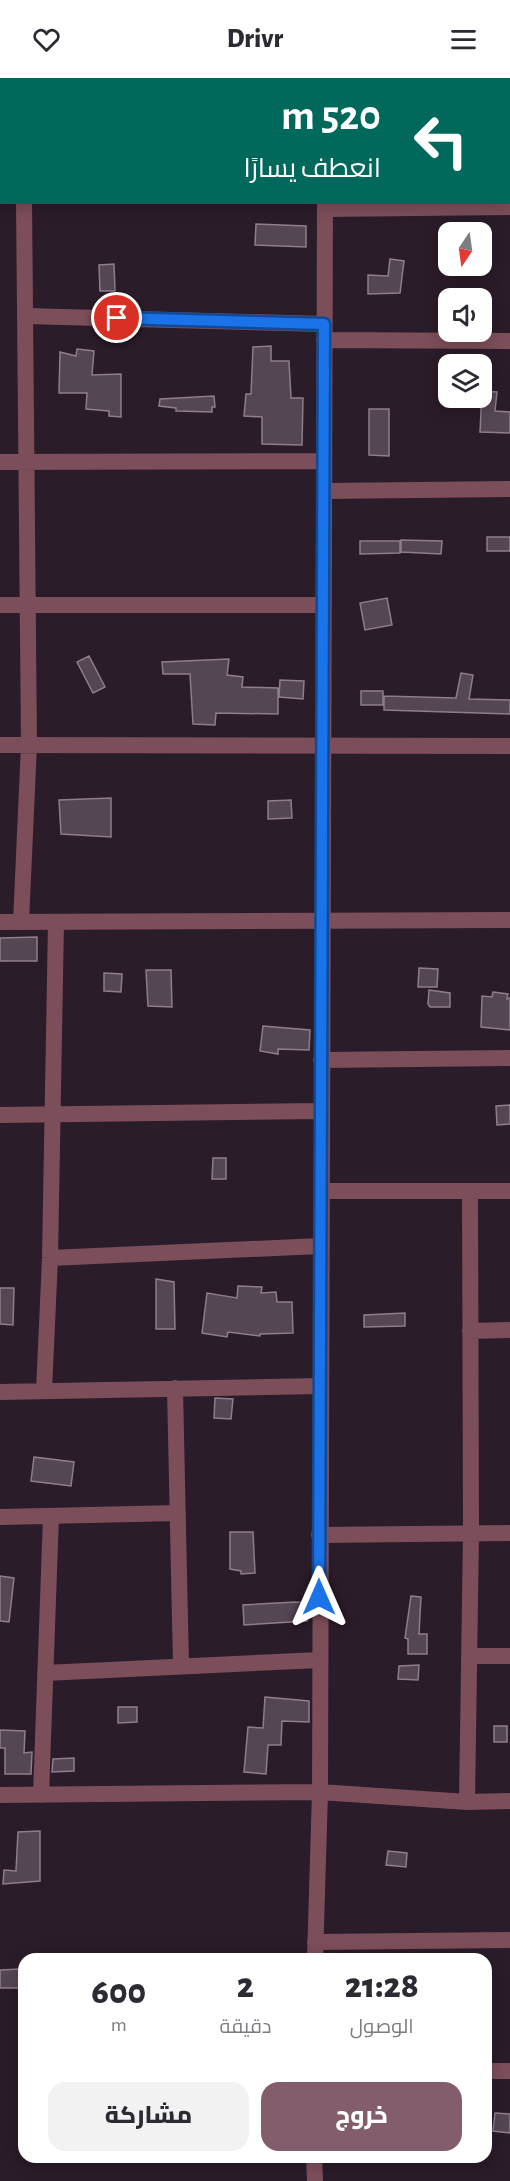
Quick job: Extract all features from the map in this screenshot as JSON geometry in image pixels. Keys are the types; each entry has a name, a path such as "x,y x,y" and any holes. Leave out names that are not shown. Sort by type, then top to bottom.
{"street":[{"path":"21,922 29,746 24,204"},
{"path":"510,207 325,206 319,1535 320,1792 315,1951 510,1940"},
{"path":"25,316 510,341"},
{"path":"0,462 324,461"},
{"path":"324,491 510,489"},
{"path":"0,605 323,605"},
{"path":"0,746 510,746"},
{"path":"0,922 510,920"},
{"path":"44,1391 50,1258 56,922"},
{"path":"321,1060 510,1058"},
{"path":"0,1115 321,1111"},
{"path":"321,1191 510,1191"},
{"path":"467,1802 471,1533 470,1191"},
{"path":"50,1258 320,1246"},
{"path":"470,1331 510,1330"},
{"path":"0,1392 320,1386"},
{"path":"175,1388 181,1666"},
{"path":"0,1517 177,1513"},
{"path":"41,1795 51,1516"},
{"path":"319,1535 510,1533"},
{"path":"469,1656 510,1656"},
{"path":"45,1673 319,1660"},
{"path":"0,1795 320,1792 467,1802 510,1801"},
{"path":"492,2071 510,2071"},
{"path":"314,2163 315,2181"}],"building":[{"path":"256,224 306,226 306,247 255,245"},
{"path":"390,259 404,261 400,293 368,294 368,275 388,276"},
{"path":"114,264 115,291 100,291 99,265"},
{"path":"271,346 271,361 289,361 291,398 303,398 302,445 262,444 262,417 244,416 246,394 251,394 253,347"},
{"path":"77,349 94,351 92,375 121,374 121,417 109,416 109,411 86,409 87,393 59,393 60,352 76,356"},
{"path":"492,392 497,392 495,411 510,412 510,433 480,432 481,408 492,408"},
{"path":"214,396 215,407 212,407 212,412 176,411 176,408 159,406 160,399"},
{"path":"369,409 389,409 389,456 369,455"},
{"path":"487,537 510,537 510,551 487,551"},
{"path":"401,540 442,541 441,554 401,552"},
{"path":"360,541 400,541 400,553 360,554"},
{"path":"387,598 392,625 365,630 360,603"},
{"path":"89,656 105,687 93,693 77,662"},
{"path":"229,659 227,675 243,677 242,687 278,688 278,714 216,713 215,725 193,724 190,674 163,674 162,662"},
{"path":"461,673 473,675 469,699 510,700 510,714 384,710 384,696 456,698"},
{"path":"280,680 304,681 303,699 279,697"},
{"path":"361,691 383,691 383,705 361,705"},
{"path":"111,798 111,837 61,834 59,800"},
{"path":"291,800 292,818 268,819 268,801"},
{"path":"37,937 37,961 0,961 0,938"},
{"path":"419,968 438,969 437,987 418,987"},
{"path":"146,970 171,970 172,1007 148,1006"},
{"path":"104,973 122,974 121,992 104,991"},
{"path":"429,990 450,993 450,1007 430,1007 428,1004"},
{"path":"493,992 508,994 507,999 510,998 510,1030 481,1027 482,996 492,997"},
{"path":"263,1026 310,1030 309,1050 278,1049 278,1054 260,1051"},
{"path":"510,1105 510,1124 497,1125 496,1106"},
{"path":"213,1158 226,1158 226,1179 212,1179"},
{"path":"156,1279 174,1282 175,1329 156,1329"},
{"path":"238,1286 262,1287 261,1293 276,1292 277,1302 292,1302 293,1333 260,1334 260,1336 228,1332 227,1337 202,1333 207,1293 237,1298"},
{"path":"0,1288 14,1288 13,1325 0,1324"},
{"path":"405,1313 405,1326 364,1327 364,1315"},
{"path":"215,1398 233,1399 231,1419 214,1418"},
{"path":"34,1457 74,1462 71,1486 31,1481"},
{"path":"230,1532 253,1532 255,1573 241,1574 241,1571 230,1569"},
{"path":"0,1576 14,1578 9,1622 0,1621"},
{"path":"411,1596 421,1597 419,1634 427,1634 427,1654 408,1654 408,1639 405,1638"},
{"path":"309,1603 307,1621 244,1625 243,1605"},
{"path":"419,1665 418,1680 398,1679 399,1666"},
{"path":"265,1697 309,1701 309,1722 282,1721 281,1745 268,1745 266,1774 244,1772 248,1727 263,1728"},
{"path":"118,1707 137,1707 137,1722 118,1723"},
{"path":"494,1726 507,1726 507,1742 494,1742"},
{"path":"0,1730 25,1731 24,1753 32,1752 31,1774 5,1774 5,1748 0,1748"},
{"path":"74,1758 74,1771 52,1772 53,1759"},
{"path":"40,1831 40,1881 3,1884 4,1870 16,1871 18,1832"},
{"path":"388,1851 407,1853 406,1867 386,1865"},
{"path":"18,1969 18,1988 0,1988 0,1970"},
{"path":"495,2113 510,2114 510,2133 493,2131"}],"route":[{"path":"117,318 324,324 319,1597"}]}
